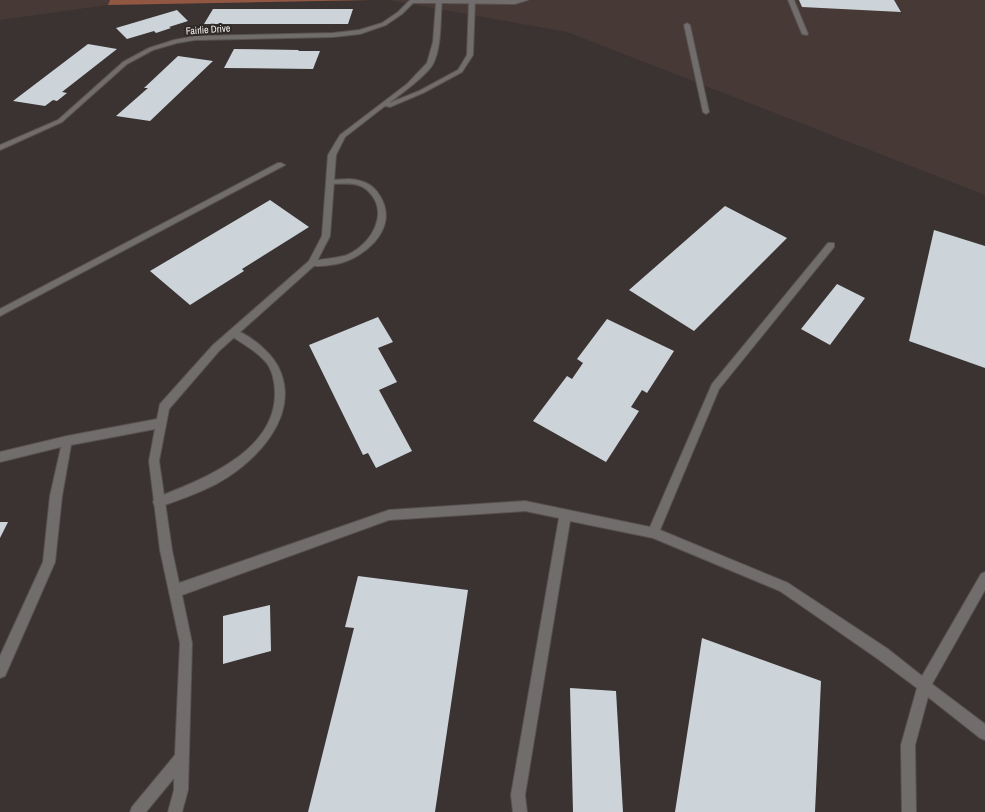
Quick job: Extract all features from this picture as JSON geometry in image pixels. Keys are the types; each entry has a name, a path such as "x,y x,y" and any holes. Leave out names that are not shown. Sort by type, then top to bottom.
{"street":[{"name":"Fairlie Drive","path":"0,148 60,121 125,63 151,49 176,41 209,37 333,35 360,32 384,24 400,13 412,0 515,2 525,0"},
{"path":"175,812 181,790 186,643 166,550 154,461 164,407 216,348 312,263 326,236 332,155 342,136 409,85 430,64 436,42 439,0"},
{"path":"791,0 806,34"},
{"path":"373,113 421,92 460,71 470,55 472,1"},
{"path":"687,25 706,112"},
{"path":"0,313 280,165"},
{"path":"312,263 344,260 362,250 376,235 383,216 378,197 368,186 354,182 330,182"},
{"path":"653,533 715,387 831,245"},
{"path":"159,502 196,489 218,478 250,454 274,424 280,400 280,384 276,371 269,359 260,351 233,333"},
{"path":"0,457 67,441 161,423"},
{"path":"0,671 49,562 56,496 67,441"},
{"path":"175,591 389,516 526,506 653,533 784,587 883,654 985,733"},
{"path":"520,812 518,794 565,514"},
{"path":"909,812 908,746 924,686 985,578"},
{"path":"137,812 182,758"}],"shaded area":[{"path":"0,0 372,0 108,5 0,20"},
{"path":"110,0 372,0 108,5"},
{"path":"388,0 985,0 985,195 567,32"}],"building":[{"path":"799,0 894,0 901,12 802,7"},
{"path":"213,9 353,9 348,24 204,24"},
{"path":"177,10 188,21 156,33 154,31 127,39 116,28"},
{"path":"88,44 117,49 62,92 67,93 57,101 53,100 45,106 13,101"},
{"path":"234,49 320,51 313,69 224,68"},
{"path":"178,56 213,61 150,121 116,116 148,88 144,88"},
{"path":"270,200 309,227 242,269 244,271 190,305 150,271"},
{"path":"725,206 787,238 694,331 629,290"},
{"path":"934,230 985,246 985,368 909,341"},
{"path":"837,284 865,298 830,345 801,329"},
{"path":"378,317 393,342 378,348 397,382 379,390 412,451 376,468 368,453 363,455 309,345"},
{"path":"607,319 674,351 647,393 642,390 631,407 639,411 606,462 533,421 567,376 572,379 583,363 577,359"},
{"path":"0,522 8,522 0,538"},
{"path":"358,576 468,590 435,812 308,812 354,628 345,627"},
{"path":"270,605 271,651 223,664 223,616"},
{"path":"702,638 821,681 815,812 675,812"},
{"path":"570,688 616,691 623,812 573,812"}]}
